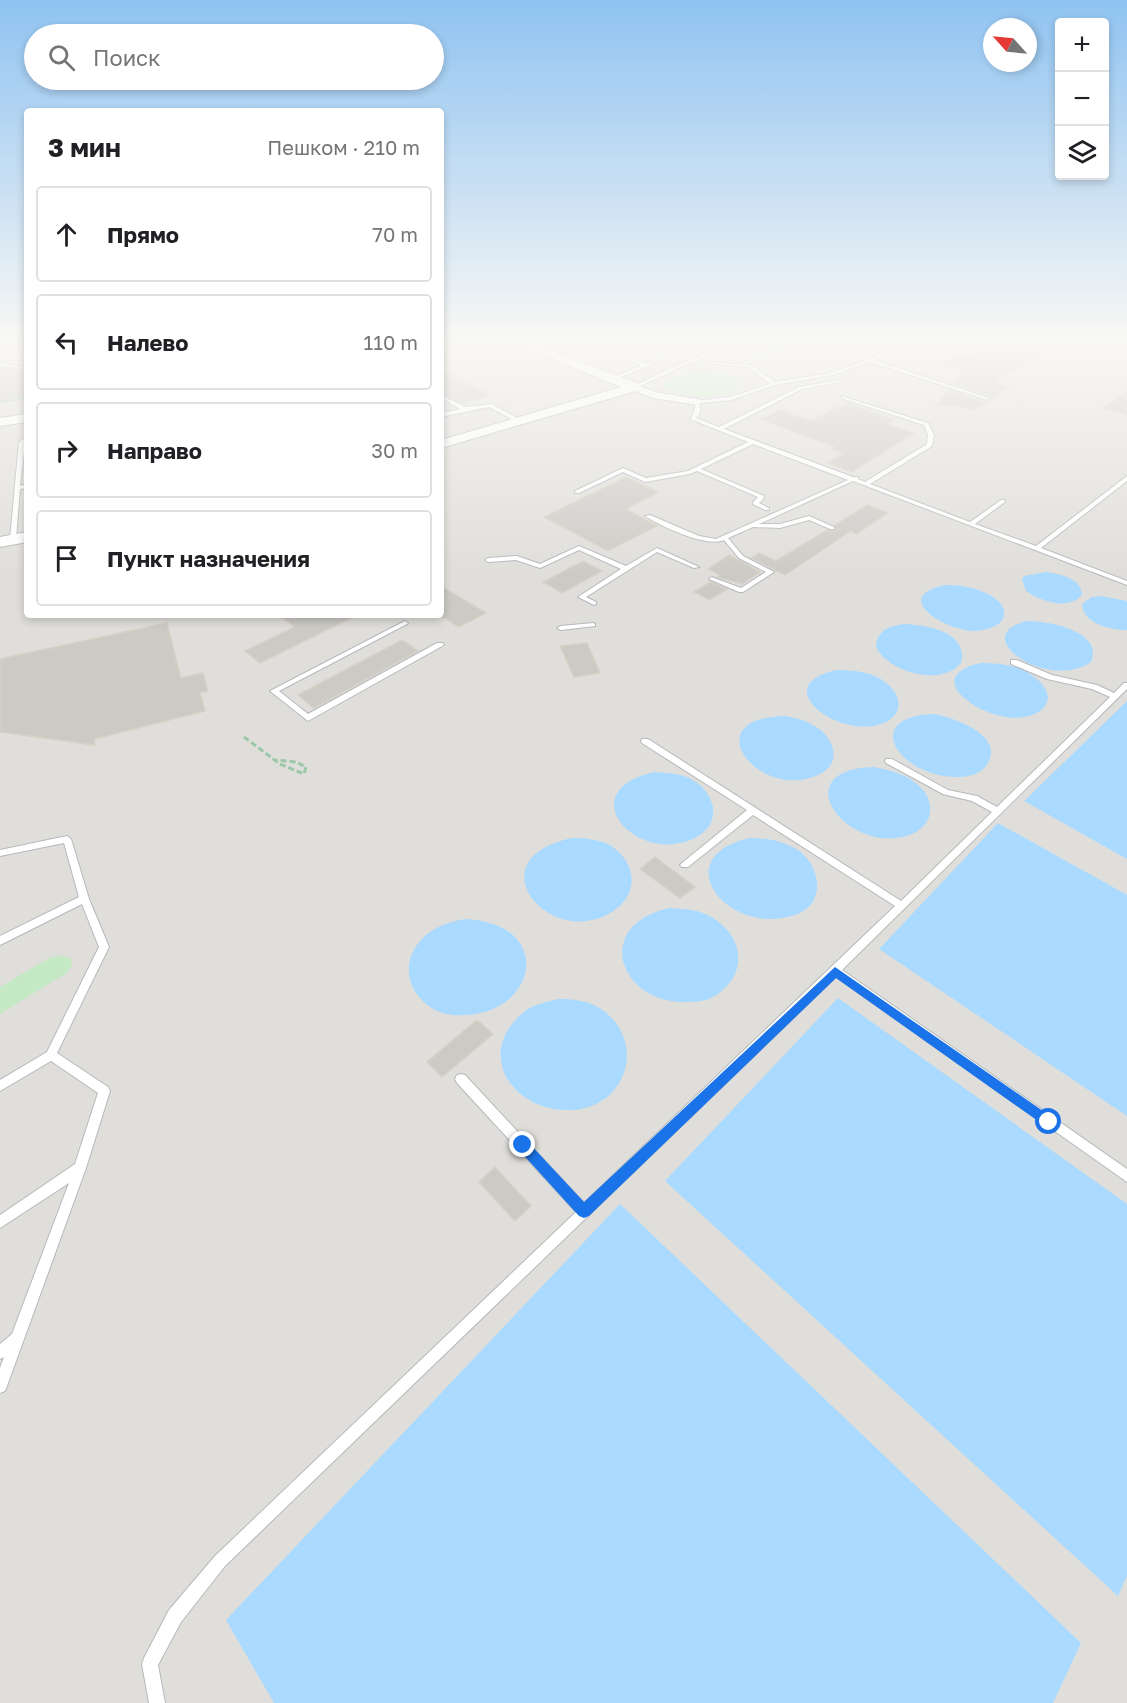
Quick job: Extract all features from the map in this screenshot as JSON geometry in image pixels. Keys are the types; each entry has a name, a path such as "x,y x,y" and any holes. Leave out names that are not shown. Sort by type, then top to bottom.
{"street":[{"path":"444,443 539,416"},
{"path":"0,422 24,418"}],"lane":[{"path":"511,416 521,422"},
{"path":"695,416 693,419 856,478 1127,583"},
{"path":"720,429 745,416"},
{"path":"867,483 930,445 931,435 926,424 903,416"},
{"path":"14,539 17,488 24,440"},
{"path":"577,492 623,470 645,480 690,472 754,441"},
{"path":"697,469 762,497 755,503 767,509"},
{"path":"1038,548 1127,477"},
{"path":"648,516 710,541 725,538 856,478"},
{"path":"17,488 24,487"},
{"path":"972,523 1003,501"},
{"path":"750,526 780,526 809,518 832,528"},
{"path":"712,579 741,591 771,572 741,557 725,538"},
{"path":"488,560 517,558 540,566 579,548 626,569"},
{"path":"594,603 582,597 657,550 696,567"},
{"path":"405,623 274,691 308,718 440,645"},
{"path":"561,628 593,625"},
{"path":"1014,662 1050,677 1094,687 1116,696"},
{"path":"157,1703 150,1664 175,1617 220,1561 835,971 1127,685"},
{"path":"645,741 902,906"},
{"path":"889,761 946,792 974,798 998,811"},
{"path":"685,865 753,810"},
{"path":"0,853 67,839 84,898 104,947 51,1055 0,1086"},
{"path":"0,941 84,898"},
{"path":"835,971 1127,1176"},
{"path":"0,1386 80,1168 104,1091 51,1055"},
{"path":"461,1079 584,1212"},
{"path":"0,1222 80,1168"},
{"path":"0,1352 17,1340"}],"path":[{"path":"244,737 289,770 304,774 306,767 296,762 276,760"}],"shaded area":[{"path":"0,416 24,416 24,618 444,618 444,416 1127,416 1127,1703 0,1703"}],"green space":[{"path":"61,955 71,958 72,966 65,974 0,1014 0,987 49,958"}],"water":[{"path":"1046,572 1074,581 1081,589 1082,595 1069,603 1054,603 1026,591 1022,580 1024,576"},
{"path":"945,585 972,588 992,596 1003,608 1002,621 996,626 975,631 963,630 938,620 922,605 922,597 929,590"},
{"path":"1101,596 1127,601 1127,630 1106,627 1092,621 1087,616 1082,604 1092,597"},
{"path":"1027,621 1060,626 1082,635 1093,651 1091,662 1074,669 1055,670 1036,666 1020,658 1009,648 1005,638 1010,628"},
{"path":"904,624 930,627 954,638 962,655 960,664 949,672 926,675 902,669 891,663 876,647 877,641 884,630"},
{"path":"980,663 1008,665 1033,676 1042,684 1048,698 1042,710 1026,717 1002,717 987,712 962,696 956,687 955,678 963,670"},
{"path":"836,670 867,673 886,683 897,697 899,704 897,712 884,723 873,726 857,726 825,715 814,706 808,696 808,686 817,677"},
{"path":"1127,701 1127,859 1024,801"},
{"path":"935,714 954,719 983,736 989,744 991,753 983,769 965,777 939,775 921,769 906,759 896,747 893,736 898,725 911,717"},
{"path":"785,716 808,722 825,734 833,749 831,763 826,770 818,775 796,780 775,777 757,769 745,756 739,743 743,730 758,720"},
{"path":"874,767 902,775 924,791 929,799 930,815 921,829 903,837 881,838 860,832 844,821 833,808 828,793 833,781 847,771"},
{"path":"655,772 687,777 697,782 704,790 710,798 713,816 710,825 703,833 693,839 671,844 651,842 633,834 620,822 614,808 617,794 630,781"},
{"path":"998,823 1127,895 1127,1116 879,949"},
{"path":"572,838 590,839 608,844 617,850 629,866 631,885 629,894 615,910 591,920 568,920 547,912 532,898 525,882 527,864 542,849"},
{"path":"750,838 781,842 798,850 806,857 816,875 817,885 816,895 805,910 795,915 770,919 748,915 729,906 715,892 709,877 711,861 724,848"},
{"path":"669,908 692,910 705,914 727,929 734,939 738,950 736,973 719,993 712,997 693,1002 665,1000 646,992 632,979 624,963 623,947 629,931 644,917"},
{"path":"465,919 494,924 513,935 524,950 526,967 521,984 509,999 490,1010 465,1015 447,1014 430,1007 420,998 413,988 409,966 416,946 424,937 442,925"},
{"path":"838,998 1127,1204 1127,1576 1118,1596 665,1181"},
{"path":"558,999 578,1000 598,1007 616,1023 626,1044 626,1067 615,1089 601,1101 583,1109 550,1108 532,1102 517,1091 507,1078 501,1062 502,1045 509,1028 528,1009"},
{"path":"620,1204 1081,1643 1053,1703 274,1703 226,1620"}],"building":[{"path":"766,416 798,416 811,421 820,416 884,416 894,420 887,424 914,433 852,472 828,463 844,453 832,449 835,447 761,419"},
{"path":"626,477 659,492 626,509 657,526 608,551 544,517"},
{"path":"867,505 888,513 856,534 851,531 785,575 751,558 759,553 776,561 827,530 836,531 835,525"},
{"path":"729,555 760,572 742,584 717,577 720,575 708,569"},
{"path":"583,561 602,571 562,593 543,582"},
{"path":"710,582 727,589 710,600 694,592"},
{"path":"444,588 486,613 459,627 444,618"},
{"path":"283,618 351,618 260,663 245,651 295,627"},
{"path":"167,623 181,678 203,673 208,691 200,693 205,711 94,739 95,745 0,732 0,659"},
{"path":"402,640 418,651 314,708 298,695"},
{"path":"587,643 600,673 574,677 560,646"},
{"path":"655,857 695,887 680,898 640,869"},
{"path":"477,1020 493,1034 442,1077 427,1062"},
{"path":"495,1167 531,1206 515,1221 479,1182"}],"route":[{"path":"523,1145 584,1212 835,971 1049,1122"}]}
